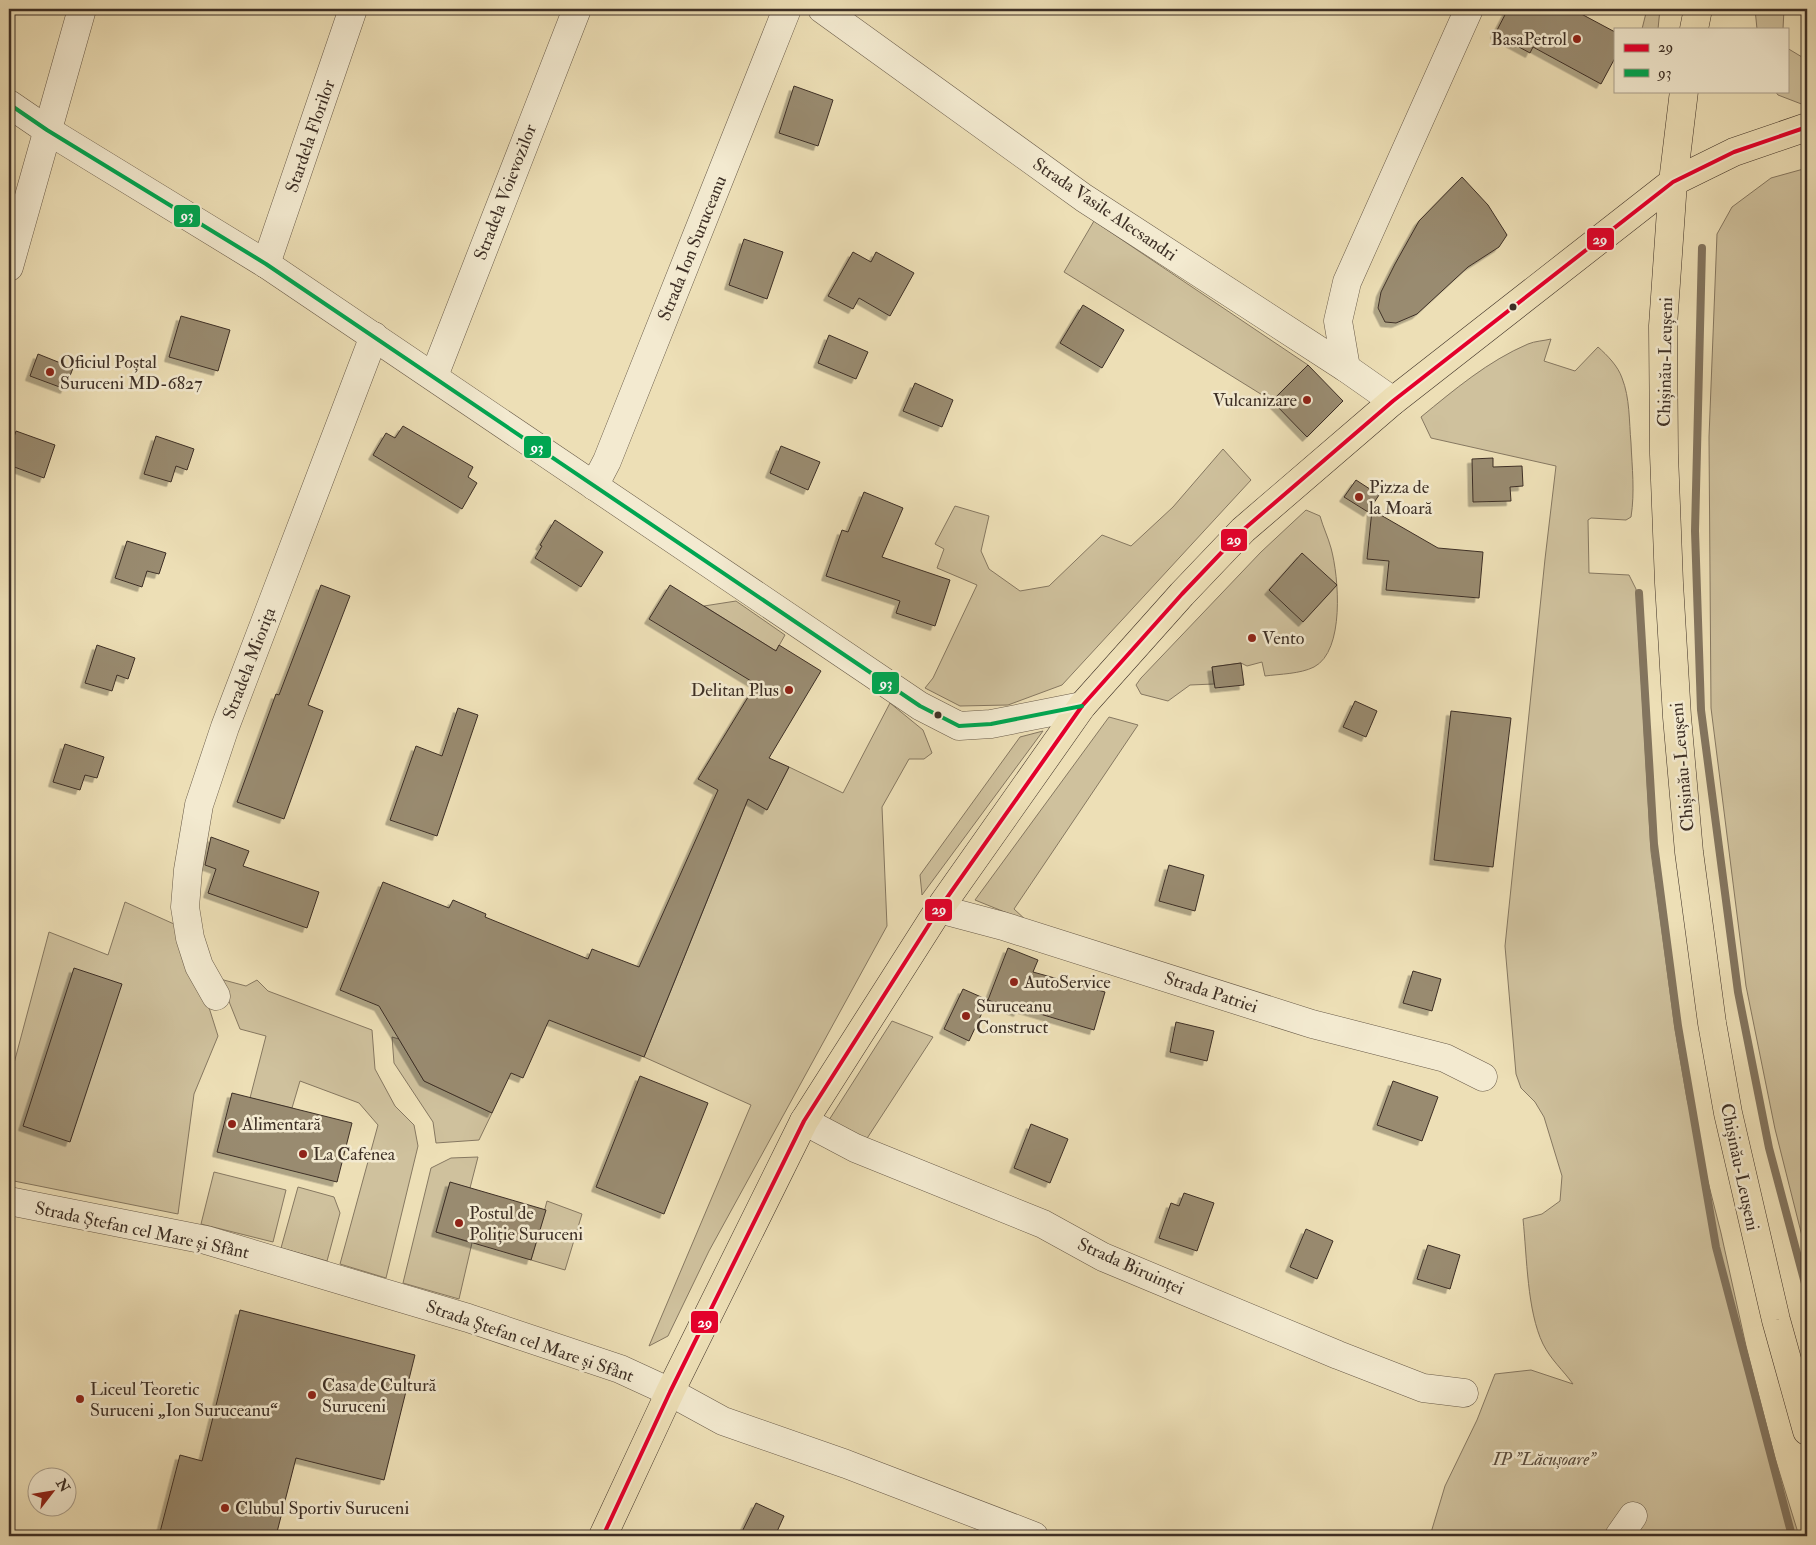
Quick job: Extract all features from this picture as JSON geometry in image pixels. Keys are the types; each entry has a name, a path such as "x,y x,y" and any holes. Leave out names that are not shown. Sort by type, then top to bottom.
{"main road":[{"path":"1694,28 1698,9"},
{"name":"Chișinău-Leușeni","path":"1684,92 1673,182 1664,326 1664,454 1669,582 1689,852 1712,1022 1728,1113 1776,1320 1807,1431"},
{"path":"603,1536 670,1392 804,1121 939,908 1082,706 1182,594 1243,530 1393,400 1673,182 1734,152 1807,127"}],"street":[{"path":"9,267 82,9"},
{"name":"Stardela Florilor","path":"266,264 353,9"},
{"name":"Stradela Voievozilor","path":"434,376 577,9"},
{"name":"Strada Ion Suruceanu","path":"594,486 607,461 787,9"},
{"name":"Strada Vasile Alecsandri","path":"822,9 1084,198 1393,400"},
{"path":"1346,368 1338,321 1346,282 1470,9"},
{"path":"9,104 47,130 266,264 920,706 959,726 991,724 1082,706"},
{"name":"Stradela Miorița","path":"216,996 199,966 190,938 185,907 188,870 199,805 225,727 374,336"},
{"name":"Strada Patriei","path":"939,908 1012,929 1312,1024 1445,1058 1483,1076"},
{"name":"Strada Biruinței","path":"804,1121 854,1148 1043,1224 1103,1257 1338,1355 1423,1388 1464,1393"},
{"name":"Strada Ștefan cel Mare și Sfânt","path":"9,1201 206,1240 468,1318 620,1369 670,1392 723,1420 846,1464 1034,1536"},
{"path":"1619,1536 1633,1516 1641,1536"}],"green space":[{"path":"1647,9 1660,9 1658,28 1642,28"},
{"path":"1755,9 1784,9 1783,28 1757,28"},
{"path":"1788,49 1807,60 1807,104 1804,105 1778,95 1776,92 1788,92"},
{"path":"1807,168 1807,1256 1775,1129 1746,986 1711,708 1709,437 1717,234 1732,207 1771,178"},
{"path":"1094,221 1308,365 1272,401 1064,272"},
{"name":"IP \"Lăcușoare\"","path":"1551,339 1544,361 1575,371 1598,347 1618,369 1628,402 1633,480 1631,517 1626,520 1591,518 1588,520 1589,573 1629,575 1636,589 1651,852 1675,1029 1687,1099 1721,1233 1746,1346 1775,1458 1799,1536 1430,1536 1445,1486 1477,1420 1495,1374 1531,1370 1573,1384 1553,1360 1543,1344 1531,1300 1523,1219 1542,1214 1560,1201 1562,1176 1544,1117 1535,1102 1521,1088 1516,1074 1505,946 1556,466 1431,438 1421,417 1472,377 1499,359 1533,342"},
{"path":"1223,449 1251,480 1062,685 1008,705 960,706 925,688 933,678 977,585 937,568 944,549 935,544 955,506 989,516 981,551 989,569 1020,591 1049,586 1102,535 1131,546 1173,507"},
{"path":"1306,510 1320,516 1331,548 1336,577 1337,612 1335,630 1331,646 1324,658 1314,667 1308,669 1265,676 1262,662 1247,666 1241,663 1212,667 1214,684 1190,685 1168,701 1141,694 1136,685 1141,678 1261,552"},
{"path":"736,601 785,635 776,651 704,606"},
{"path":"890,703 923,730 932,753 924,759 909,759 882,807 887,926 709,1251 668,1336 649,1346 751,1105 644,1057 748,799 767,810 789,767 843,793"},
{"path":"1109,717 1138,725 1014,909 1027,921 975,900"},
{"path":"1043,731 922,895 920,875 1020,737"},
{"path":"125,902 174,924 206,998 218,1036 194,1094 178,1214 9,1180 9,1082 49,932 108,955"},
{"path":"220,979 246,986 257,980 268,991 372,1030 375,1069 395,1106 414,1125 418,1146 386,1278 340,1264 378,1125 359,1103 300,1081 292,1108 250,1098 266,1036 240,1029"},
{"path":"892,1021 933,1037 864,1143 829,1120"},
{"path":"392,1037 399,1039 424,1081 492,1113 479,1140 436,1143 433,1122 394,1063"},
{"path":"478,1157 470,1188 450,1183 436,1232 472,1243 459,1299 403,1283 431,1168 451,1158"},
{"path":"214,1172 286,1190 273,1242 201,1224"},
{"path":"298,1187 334,1197 340,1213 327,1261 281,1248"},
{"path":"547,1201 582,1214 565,1270 531,1260"}],"building":[{"path":"1508,9 1572,9 1614,31 1614,60 1601,84 1533,47 1530,53 1495,34"},
{"path":"794,86 833,100 818,146 779,133"},
{"path":"1462,177 1488,205 1507,235 1499,247 1468,267 1417,314 1396,323 1385,322 1378,308 1381,292 1395,264 1419,221"},
{"path":"744,239 783,252 767,299 729,285"},
{"path":"853,252 871,262 876,252 914,273 890,316 859,298 853,309 828,296"},
{"path":"1083,305 1124,330 1102,368 1060,343"},
{"path":"181,316 230,330 218,371 169,357"},
{"path":"829,335 868,352 856,379 818,363"},
{"path":"38,354 73,368 65,389 30,376"},
{"path":"1308,365 1343,401 1307,437 1272,401"},
{"path":"915,383 953,400 942,427 903,411"},
{"path":"403,426 473,467 468,477 477,483 462,509 373,455 386,433 395,438"},
{"path":"16,431 55,445 44,478 9,465 9,452"},
{"path":"156,436 194,449 187,470 176,466 171,482 144,474"},
{"path":"781,446 820,462 808,490 770,473"},
{"path":"1493,458 1493,467 1522,466 1523,486 1510,487 1511,501 1473,502 1472,459"},
{"path":"1356,480 1379,495 1368,512 1344,497"},
{"path":"864,492 903,508 882,557 950,580 935,626 896,613 900,601 826,576 842,530 848,532"},
{"path":"1372,510 1438,548 1483,552 1479,598 1386,590 1389,561 1367,559"},
{"path":"555,520 603,552 581,587 535,558 542,546 540,545"},
{"path":"127,541 166,553 159,574 147,571 142,587 115,578"},
{"path":"1302,553 1337,585 1303,622 1269,590"},
{"path":"321,585 350,596 308,705 323,711 284,819 237,802 276,694 279,695"},
{"path":"670,585 776,651 779,645 821,671 769,758 789,767 767,810 748,799 644,1057 549,1020 523,1078 511,1073 492,1113 424,1081 379,1006 340,990 383,882 449,908 453,900 486,914 485,917 588,959 592,949 639,967 718,790 698,779 756,684 649,619"},
{"path":"97,645 135,658 128,679 117,675 112,691 85,683"},
{"path":"1241,663 1244,685 1215,688 1212,667"},
{"path":"1355,701 1377,711 1366,737 1343,727"},
{"path":"458,708 478,715 437,836 390,820 416,746 442,756"},
{"path":"1451,711 1511,718 1493,867 1434,860"},
{"path":"65,744 104,757 97,778 85,775 80,790 53,782"},
{"path":"211,837 249,851 243,866 319,892 307,928 208,893 216,869 205,865"},
{"path":"1169,865 1204,875 1195,911 1159,901"},
{"path":"1008,948 1038,960 1033,972 1105,992 1094,1030 1020,1008 1018,1012 988,1000"},
{"path":"74,968 122,984 70,1142 23,1126"},
{"path":"1413,971 1441,979 1432,1011 1403,1003"},
{"path":"963,989 988,1000 969,1041 944,1029"},
{"path":"1176,1022 1214,1031 1207,1061 1170,1052"},
{"path":"640,1076 708,1103 664,1214 596,1187"},
{"path":"1393,1081 1438,1097 1422,1141 1377,1125"},
{"path":"232,1093 352,1123 337,1182 217,1152"},
{"path":"1031,1124 1068,1139 1050,1183 1014,1168"},
{"path":"450,1182 546,1210 531,1260 436,1232"},
{"path":"1184,1193 1214,1203 1197,1251 1159,1238 1171,1203 1179,1206"},
{"path":"1306,1229 1333,1241 1317,1279 1290,1267"},
{"path":"1428,1245 1460,1255 1450,1289 1417,1279"},
{"name":"Casa de Cultură Suruceni","path":"240,1310 415,1355 384,1480 296,1458 276,1536 159,1536 180,1455 202,1461"},
{"path":"756,1503 784,1516 775,1536 740,1536"}],"waterway":[{"path":"1702,248 1695,531 1701,710 1738,992 1769,1148 1807,1291"},
{"path":"1639,593 1654,844 1678,1026 1716,1247 1792,1536"}],"transit line":[{"name":"93","path":"9,104 47,130 266,264 920,706 959,726 991,724 1082,706"},
{"name":"29","path":"603,1536 670,1392 804,1121 939,909 1082,706 1182,594 1243,530 1393,401 1673,182 1734,152 1807,127"}],"place":[{"name":"BasaPetrol","path":"1577,39"},
{"name":"Oficiul Poștal Suruceni MD-6827","path":"50,372"},
{"name":"Vulcanizare","path":"1307,400"},
{"name":"Pizza de la Moară","path":"1359,497"},
{"name":"Vento","path":"1252,638"},
{"name":"Delitan Plus","path":"789,690"},
{"name":"AutoService","path":"1014,982"},
{"name":"Suruceanu Construct","path":"966,1016"},
{"name":"Alimentară","path":"232,1124"},
{"name":"La Cafenea","path":"303,1154"},
{"name":"Postul de Poliție Suruceni","path":"459,1223"},
{"name":"Casa de Cultură Suruceni","path":"312,1395"},
{"name":"Liceul Teoretic Suruceni „Ion Suruceanu“","path":"80,1399"},
{"name":"Clubul Sportiv Suruceni","path":"225,1508"}]}
